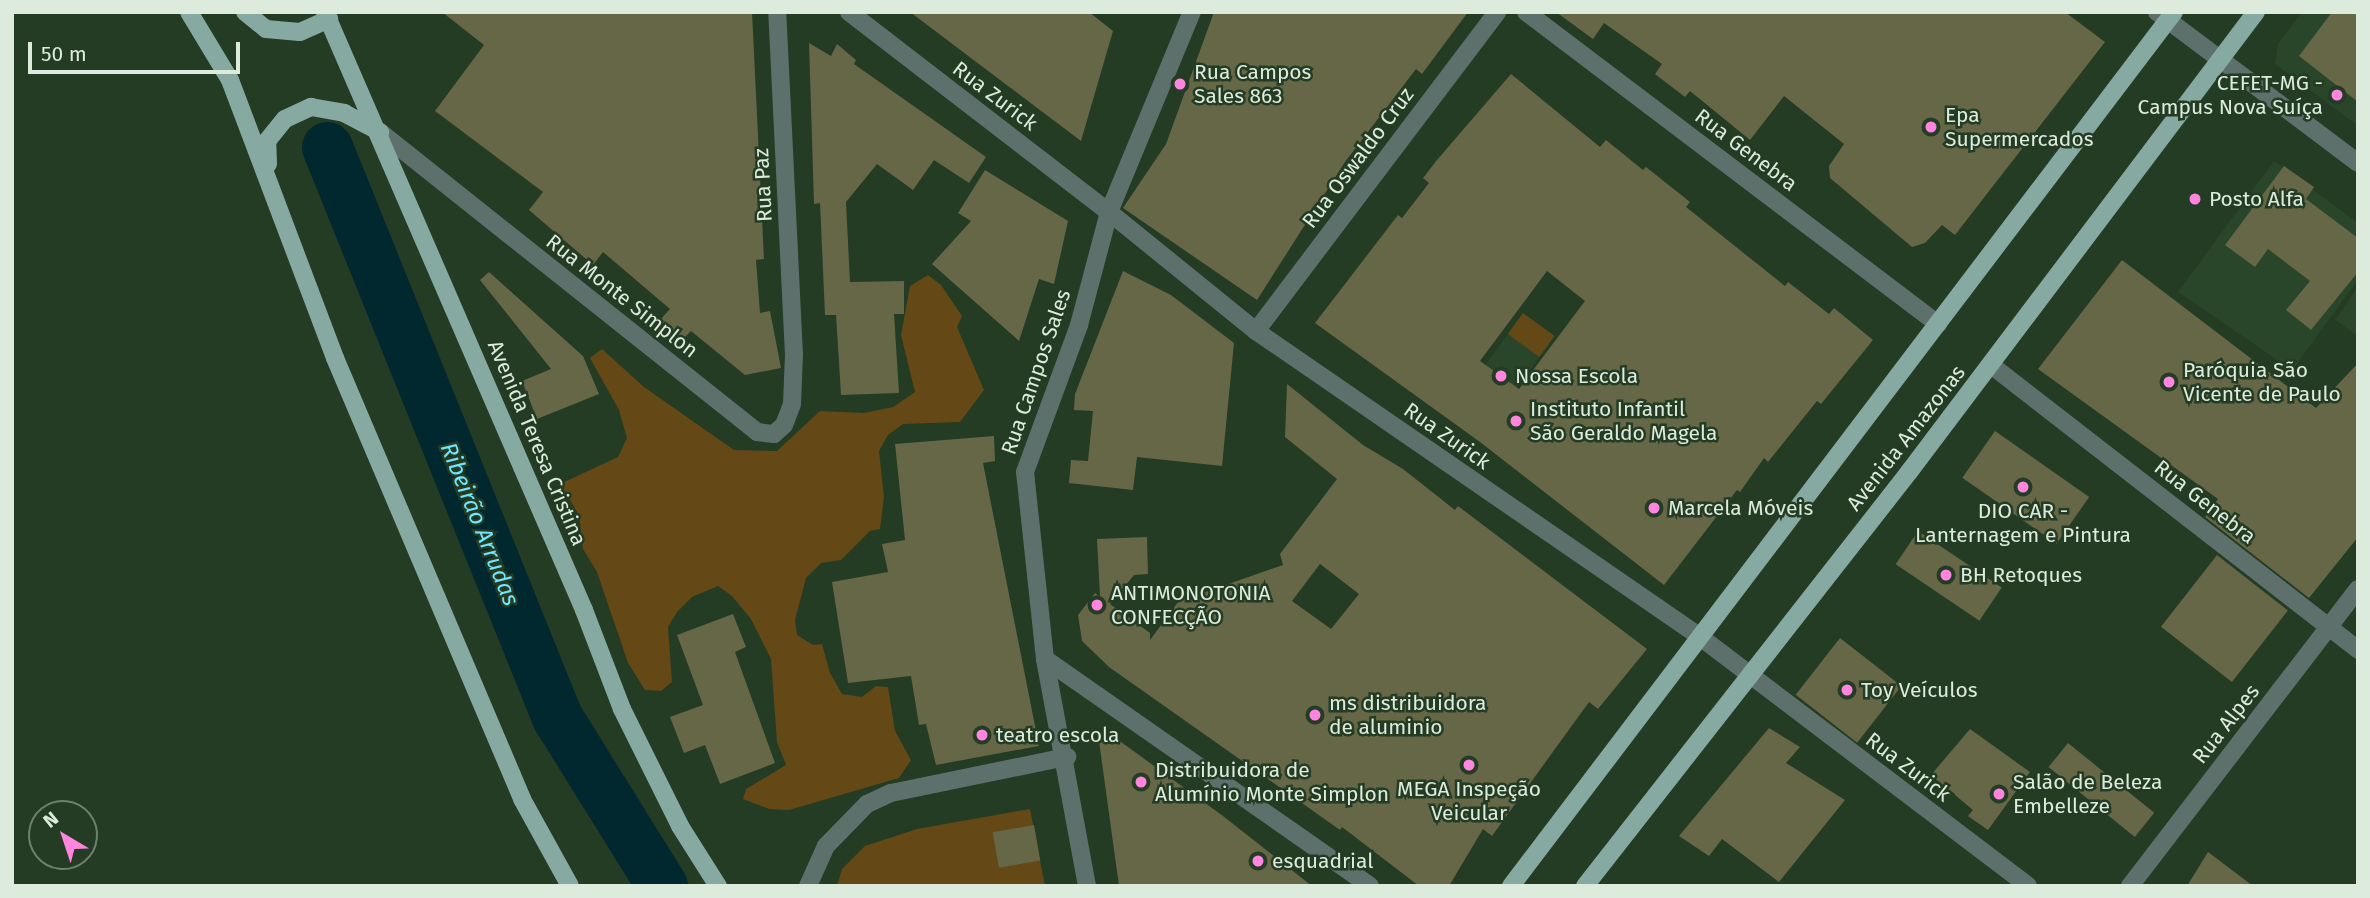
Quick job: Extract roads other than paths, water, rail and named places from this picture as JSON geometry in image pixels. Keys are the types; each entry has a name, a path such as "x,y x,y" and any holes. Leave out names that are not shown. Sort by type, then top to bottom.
{"main road":[{"path":"189,12 230,80 335,358 522,799 570,886"},
{"path":"245,12 266,29 300,32 330,15"},
{"name":"Avenida Amazonas","path":"1585,886 1991,365 2256,12"},
{"name":"Avenida Teresa Cristina","path":"330,15 622,709 680,826 718,886"},
{"name":"Avenida Amazonas","path":"1511,886 1938,324 2166,15"},
{"path":"269,183 267,141 285,119 311,107 344,113 380,132"}],"street":[{"name":"Rua Paz","path":"777,12 794,355"},
{"name":"Rua Zurick","path":"849,12 1110,212 1256,331 1699,636 2028,886"},
{"name":"Rua Campos Sales","path":"1087,886 1067,757 1045,659 1025,472 1079,325 1110,212 1192,12"},
{"name":"Rua Oswaldo Cruz","path":"1256,331 1497,12"},
{"name":"Rua Genebra","path":"1526,12 1938,324"},
{"path":"2166,15 2358,163"},
{"name":"Rua Monte Simplon","path":"380,132 757,432 774,434 784,425 792,404 794,355"},
{"name":"Rua Genebra","path":"1991,365 2358,649"},
{"name":"Rua Alpes","path":"2130,886 2358,589"},
{"path":"1045,659 1370,886"},
{"path":"808,886 826,846 867,804 891,793 1067,757"}],"waterway":[{"name":"Ribeirão Arrudas","path":"327,147 557,717 662,886"}],"place":[{"name":"Rua Campos Sales 863","path":"1180,84"},
{"name":"CEFET-MG - Campus Nova Suíça","path":"2337,95"},
{"name":"Epa Supermercados","path":"1931,127"},
{"name":"Posto Alfa","path":"2195,199"},
{"name":"Nossa Escola","path":"1501,376"},
{"name":"Paróquia São Vicente de Paulo","path":"2169,382"},
{"name":"Instituto Infantil São Geraldo Magela","path":"1516,421"},
{"name":"DIO CAR - Lanternagem e Pintura","path":"2023,487"},
{"name":"Marcela Móveis","path":"1654,508"},
{"name":"BH Retoques","path":"1946,575"},
{"name":"ANTIMONOTONIA CONFECÇÃO","path":"1097,605"},
{"name":"Toy Veículos","path":"1847,690"},
{"name":"ms distribuidora de aluminio","path":"1315,715"},
{"name":"teatro escola","path":"982,735"},
{"name":"MEGA Inspeção Veicular","path":"1469,765"},
{"name":"Distribuidora de Alumínio Monte Simplon","path":"1141,782"},
{"name":"Salão de Beleza Embelleze","path":"1999,794"},
{"name":"esquadrial","path":"1258,861"}]}
